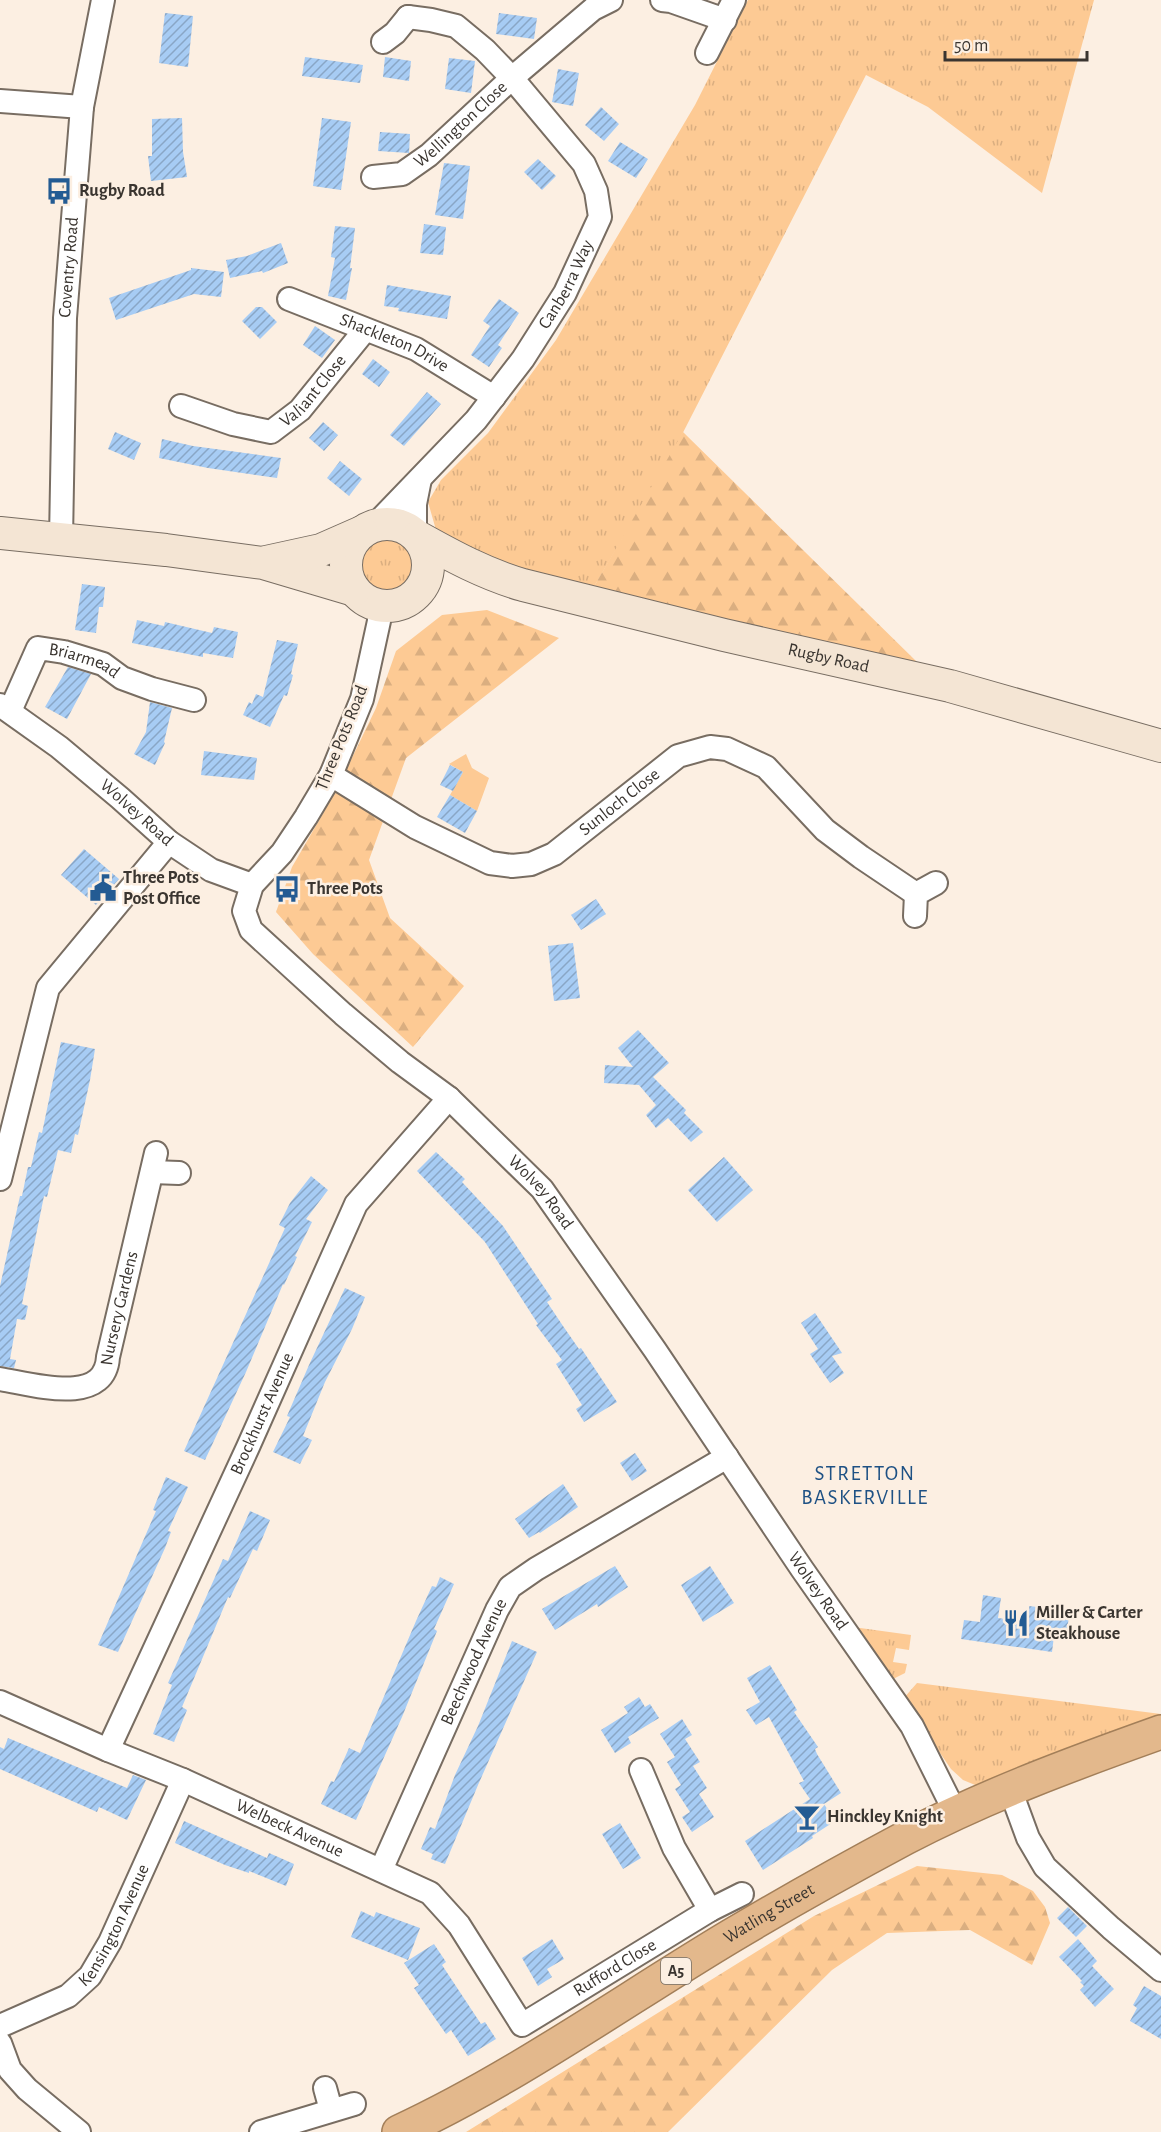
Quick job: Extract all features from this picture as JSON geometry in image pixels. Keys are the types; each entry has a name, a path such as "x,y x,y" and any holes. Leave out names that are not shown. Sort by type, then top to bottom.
{"highway":[{"name":"Watling Street","path":"399,2132 441,2112 526,2063 732,1936 906,1838 1010,1789 1161,1732"}],"main road":[{"path":"0,533 61,538 263,563 397,606 412,598 422,588 428,576 429,562 426,549 416,535 396,524 369,528 321,550 263,563"},
{"path":"367,598 347,575 346,559 351,544 369,528"},
{"name":"Rugby Road","path":"416,535 457,559 495,577 724,635 950,686 1161,746"},
{"name":"Rugby Road","path":"412,598 453,581 495,577"}],"street":[{"name":"Coventry Road","path":"61,538 65,318 82,107 103,0"},
{"path":"662,0 730,10 707,53"},
{"name":"Wellington Close","path":"373,177 402,174 429,155 598,3"},
{"path":"383,42 395,33 405,9"},
{"name":"Canberra Way","path":"369,528 476,420 523,359 565,293 600,217 596,191 584,164 512,78 485,50 456,27 405,9"},
{"path":"0,101 82,107"},
{"name":"Shackleton Drive","path":"288,299 416,349 494,397"},
{"name":"Valiant Close","path":"181,406 233,424 271,432 300,410 366,330"},
{"path":"416,535 415,504 420,479"},
{"name":"Three Pots Road","path":"252,885 282,852 331,775 362,699 379,621 367,598"},
{"name":"Briarmead","path":"5,708 38,648 64,652 103,664 122,678 194,700"},
{"name":"Wolvey Road","path":"5,708 59,747 169,842 211,870 252,885 244,911 251,930 343,1014 400,1062 449,1098 542,1189 912,1726 956,1814"},
{"name":"Sunloch Close","path":"331,775 415,827 490,863 512,866 531,864 554,854 678,756 710,747 727,749 765,767 825,830 922,898"},
{"path":"0,1179 48,988 169,842"},
{"name":"Brockhurst Avenue","path":"108,1750 248,1448 356,1204 449,1098"},
{"name":"Nursery Gardens","path":"0,1379 72,1390 93,1385 107,1366 154,1162 179,1173"},
{"name":"Beechwood Avenue","path":"381,1870 492,1621 510,1587 536,1569 727,1457"},
{"name":"Welbeck Avenue","path":"0,1702 108,1750 183,1780 430,1893 459,1925 522,2025"},
{"path":"640,1770 674,1848 710,1910"},
{"name":"Kensington Avenue","path":"0,2026 68,1996 90,1976 110,1942 183,1780"},
{"path":"1010,1789 1028,1838 1045,1867 1161,1970"},
{"name":"Rufford Close","path":"522,2025 710,1910 742,1894"},
{"path":"0,2043 10,2070 27,2089 79,2132"},
{"path":"325,2088 331,2110"},
{"path":"261,2132 354,2104"}],"green space":[{"path":"748,0 1094,0 1042,193 928,107 866,75 670,458 592,590 477,558 438,537 428,502 441,480 488,433 556,340 695,105"},
{"path":"683,432 917,662 592,590"},
{"path":"389,528 407,534 415,542 421,560 415,578 407,586 389,592 371,586 363,578 357,560 363,542 371,534"},
{"path":"487,610 559,638 406,758 369,860 390,918 464,986 413,1047 313,954 276,912 292,867 336,791 376,708 396,651 442,615"},
{"path":"466,754 472,768 489,778 477,811 450,795 463,772 449,764"},
{"path":"853,1627 911,1635 909,1650 896,1648 893,1662 907,1664 905,1673 893,1679"},
{"path":"917,1683 1161,1714 1161,1720 980,1787 963,1780 951,1769 903,1699"},
{"path":"917,1866 1002,1875 1033,1891 1045,1907 1050,1923 1032,1965 970,1930 887,1933 832,1970 668,2132 466,2132 814,1916"}],"building":[{"path":"165,13 193,16 188,67 159,63"},
{"path":"499,13 537,18 534,39 496,34"},
{"path":"305,57 363,65 360,83 302,76"},
{"path":"385,57 411,61 409,81 383,77"},
{"path":"449,58 475,61 471,93 445,89"},
{"path":"558,69 579,73 573,106 552,102"},
{"path":"601,107 619,124 604,141 585,125"},
{"path":"182,118 183,152 187,177 151,181 148,156 152,156 152,119"},
{"path":"322,118 351,122 341,190 313,186"},
{"path":"380,132 410,134 409,153 378,151"},
{"path":"620,142 648,159 636,178 608,161"},
{"path":"538,159 556,176 542,190 524,172"},
{"path":"444,163 470,166 463,219 435,215"},
{"path":"424,224 446,227 443,255 420,253"},
{"path":"335,226 355,228 350,268 352,268 346,300 328,296 335,258 331,257"},
{"path":"281,243 288,263 263,273 262,271 230,278 226,260 247,256"},
{"path":"191,268 224,272 221,297 194,294 116,320 109,298 191,270"},
{"path":"387,285 451,296 447,319 398,311 399,308 384,306"},
{"path":"499,299 519,313 498,345 502,348 489,367 471,355 490,326 483,321"},
{"path":"256,307 262,307 277,322 260,339 242,321"},
{"path":"315,326 335,340 322,358 303,345"},
{"path":"373,359 390,372 379,387 362,374"},
{"path":"427,392 441,404 404,446 390,435"},
{"path":"323,422 338,435 324,451 309,438"},
{"path":"115,432 141,443 134,460 108,449"},
{"path":"162,439 193,446 281,458 277,478 159,458"},
{"path":"340,461 362,479 349,496 327,478"},
{"path":"82,584 105,587 103,607 99,607 96,633 75,630"},
{"path":"137,620 164,626 165,622 212,633 214,627 238,632 233,658 203,653 203,657 132,643"},
{"path":"277,640 298,644 287,696 284,695 270,727 243,715 249,702 252,704 256,694 263,697"},
{"path":"68,667 91,674 67,719 45,707"},
{"path":"150,702 172,708 165,743 155,765 134,754 146,732"},
{"path":"204,751 257,758 254,780 201,775"},
{"path":"450,765 463,772 453,791 440,785"},
{"path":"450,795 477,811 465,833 437,817"},
{"path":"84,849 119,879 96,905 61,875"},
{"path":"596,899 606,914 581,930 571,915"},
{"path":"573,943 580,998 554,1001 548,946"},
{"path":"638,1030 669,1063 653,1077 686,1110 684,1113 703,1132 691,1142 668,1118 656,1128 646,1115 656,1105 639,1085 604,1083 605,1065 633,1067 618,1048"},
{"path":"61,1042 95,1049 90,1080 78,1135 75,1134 71,1153 58,1150 47,1197 44,1196 22,1304 28,1306 25,1320 17,1319 10,1359 16,1360 14,1368 0,1366 0,1286 20,1196 22,1196 28,1167 31,1167 39,1132 42,1133"},
{"path":"436,1152 465,1179 462,1182 503,1226 552,1299 547,1302 617,1402 584,1422 576,1409 582,1405 556,1364 562,1360 536,1325 538,1324 485,1242 417,1171"},
{"path":"724,1157 753,1190 717,1222 688,1190"},
{"path":"311,1176 328,1190 306,1219 312,1222 205,1460 184,1451 285,1228 279,1225 290,1203"},
{"path":"345,1288 365,1297 352,1329 325,1382 303,1436 312,1440 300,1464 273,1452 290,1417 287,1416 309,1365"},
{"path":"815,1313 842,1353 832,1356 844,1373 830,1383 810,1354 818,1349 801,1323"},
{"path":"635,1453 647,1471 632,1481 620,1463"},
{"path":"166,1477 188,1487 168,1531 171,1532 165,1548 118,1652 98,1645 156,1511 153,1510"},
{"path":"563,1484 578,1507 529,1538 515,1519"},
{"path":"250,1511 270,1520 257,1551 253,1549 230,1598 228,1597 182,1707 187,1710 174,1742 153,1734 172,1685 168,1683 223,1559 228,1561"},
{"path":"615,1566 628,1587 598,1607 597,1604 555,1630 542,1609"},
{"path":"710,1566 734,1603 703,1622 681,1585"},
{"path":"440,1577 454,1584 434,1629 437,1631 402,1717 356,1820 321,1804 349,1748 360,1753 416,1621 432,1586 436,1587"},
{"name":"Miller & Carter Steakhouse","path":"983,1595 1001,1598 998,1618 1028,1622 1029,1606 1070,1611 1067,1629 1055,1628 1052,1652 961,1639 964,1620 980,1622"},
{"path":"512,1641 537,1652 445,1864 431,1859 433,1854 421,1849 430,1827 435,1829 455,1775 478,1726"},
{"path":"770,1665 797,1710 794,1712 818,1747 815,1749 817,1754 841,1793 824,1804 835,1821 763,1870 745,1841 810,1799 799,1783 804,1781 769,1717 756,1725 746,1710 760,1702 747,1678"},
{"path":"639,1697 645,1707 650,1704 659,1718 628,1737 631,1743 615,1753 601,1730 628,1713 624,1707"},
{"path":"682,1719 692,1735 685,1739 700,1762 693,1766 707,1788 699,1794 714,1817 692,1832 682,1817 690,1812 675,1789 681,1785 667,1762 675,1757 660,1734"},
{"path":"8,1738 127,1788 133,1775 146,1780 127,1820 99,1807 97,1812 0,1769 0,1747 4,1749"},
{"path":"184,1821 267,1858 269,1853 294,1864 286,1886 249,1871 249,1873 225,1865 175,1843"},
{"path":"620,1823 641,1858 623,1869 602,1834"},
{"path":"1068,1907 1087,1926 1076,1937 1057,1918"},
{"path":"361,1911 374,1917 376,1912 420,1928 408,1960 351,1937"},
{"path":"552,1939 564,1959 547,1969 552,1977 538,1986 522,1958"},
{"path":"1078,1939 1097,1961 1092,1966 1114,1989 1095,2007 1080,1990 1084,1986 1080,1982 1082,1981 1059,1957"},
{"path":"434,1944 446,1962 442,1965 481,2024 485,2022 496,2039 468,2056 451,2030 446,2034 414,1988 419,1985 404,1963"},
{"path":"1144,1986 1161,1996 1161,2039 1130,2021 1137,2008 1133,2005"}],"place":[{"name":"Rugby Road","path":"59,191"},
{"name":"Three Pots Post Office","path":"103,888"},
{"name":"Three Pots","path":"287,889"},
{"name":"Miller & Carter Steakhouse","path":"1016,1623"},
{"name":"Hinckley Knight","path":"807,1817"}],"district":[{"name":"STRETTON BASKERVILLE","path":"865,1485"}]}
